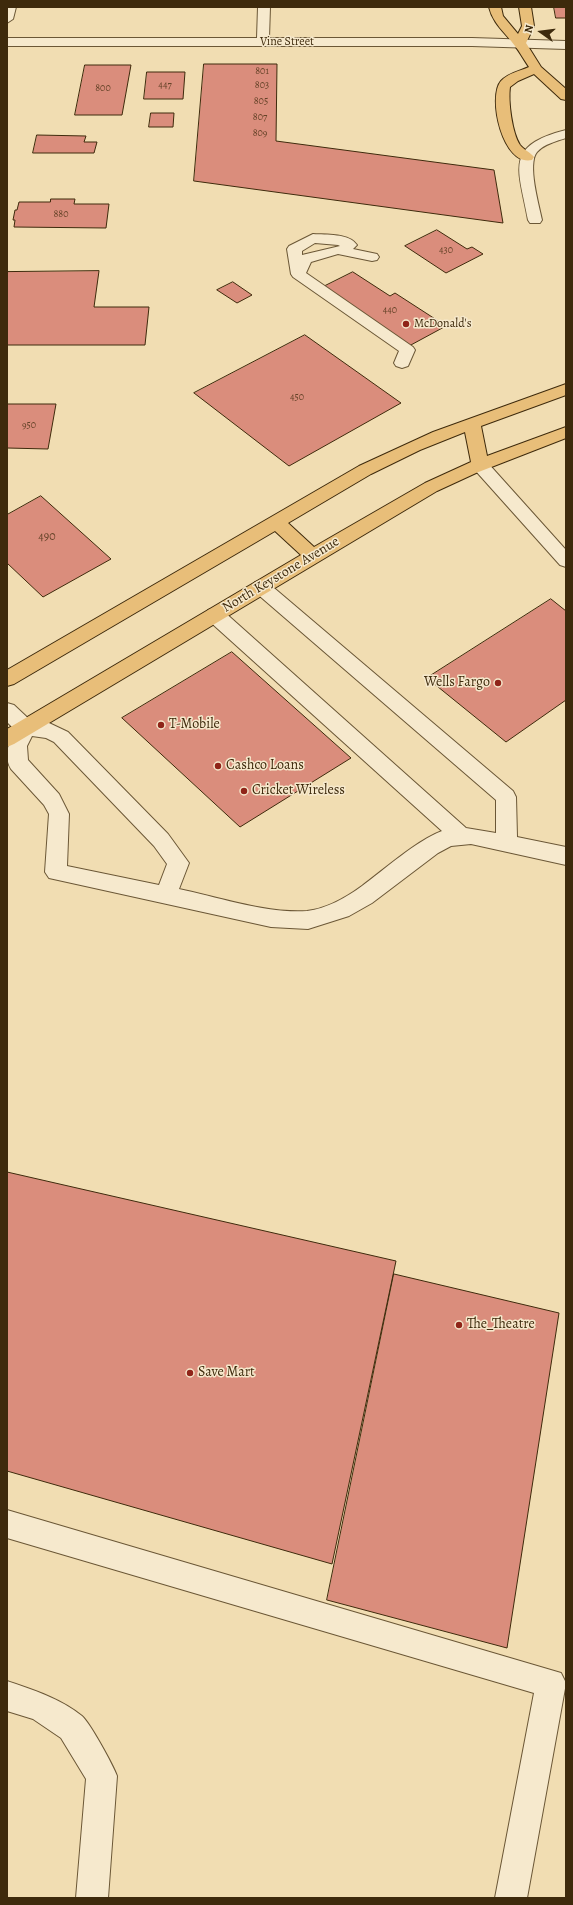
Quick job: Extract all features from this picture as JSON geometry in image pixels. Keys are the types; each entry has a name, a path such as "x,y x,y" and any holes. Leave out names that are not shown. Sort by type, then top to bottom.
{"main road":[{"path":"495,7 497,16 505,28 520,44 536,69 566,96"},
{"path":"520,44 528,26 525,7"},
{"path":"527,157 519,153 513,144 508,131 503,96 504,87 510,81 536,69"},
{"path":"7,679 276,522 396,454 472,423 566,389"},
{"path":"472,423 480,465"},
{"name":"North Keystone Avenue","path":"7,739 312,556 431,487 480,465 566,432"},
{"path":"276,522 312,556"}],"street":[{"path":"7,19 10,7"},
{"path":"263,41 264,7"},
{"name":"Vine Street","path":"7,42 263,41 566,45"},
{"path":"535,220 526,166 527,157 530,151 538,144 566,134"},
{"path":"372,258 338,250 305,259 298,274 408,350 402,363"},
{"path":"480,465 566,561"},
{"path":"261,587 506,797 507,844"},
{"path":"215,615 462,837"},
{"path":"7,710 26,728 49,731 61,738 161,840 178,864 166,896"},
{"path":"26,728 17,746 18,763 52,800 59,814 56,872 270,918 308,920 341,910 364,897 432,846 447,838 471,836 566,856"},
{"path":"7,1524 551,1683 510,1898"},
{"path":"7,1696 41,1707 72,1727 102,1776 92,1898"}],"building":[{"path":"554,7 566,7 566,18 556,18"},
{"path":"204,64 277,64 276,141 494,170 503,223 194,181"},
{"path":"85,65 131,65 122,115 75,115"},
{"path":"147,72 185,72 183,99 144,99"},
{"path":"151,113 174,113 173,127 149,127"},
{"path":"37,135 86,136 84,142 97,142 94,153 33,153"},
{"path":"51,199 75,199 74,204 109,204 106,228 14,227 15,220 13,220 15,210 17,210 19,202 50,202"},
{"path":"437,230 467,249 472,247 483,254 446,273 405,246"},
{"path":"99,271 94,307 149,307 145,345 7,345 7,272"},
{"path":"353,272 390,296 395,293 446,326 409,346 323,287"},
{"path":"233,282 252,295 237,303 217,290"},
{"path":"305,335 401,403 289,466 194,393"},
{"path":"7,404 56,404 48,449 7,448"},
{"path":"41,496 111,559 43,597 7,563 7,515"},
{"path":"551,599 566,611 566,700 506,742 427,678"},
{"path":"232,652 351,758 240,827 122,718"},
{"name":"Save Mart","path":"7,1172 396,1261 332,1564 7,1471"},
{"path":"394,1274 559,1313 507,1648 327,1600"}],"place":[{"name":"McDonald's","path":"406,324"},
{"name":"Wells Fargo","path":"498,683"},
{"name":"T-Mobile","path":"161,725"},
{"name":"Cashco Loans","path":"218,766"},
{"name":"Cricket Wireless","path":"244,791"},
{"name":"The_Theatre","path":"459,1325"},
{"name":"Save Mart","path":"190,1373"}]}
